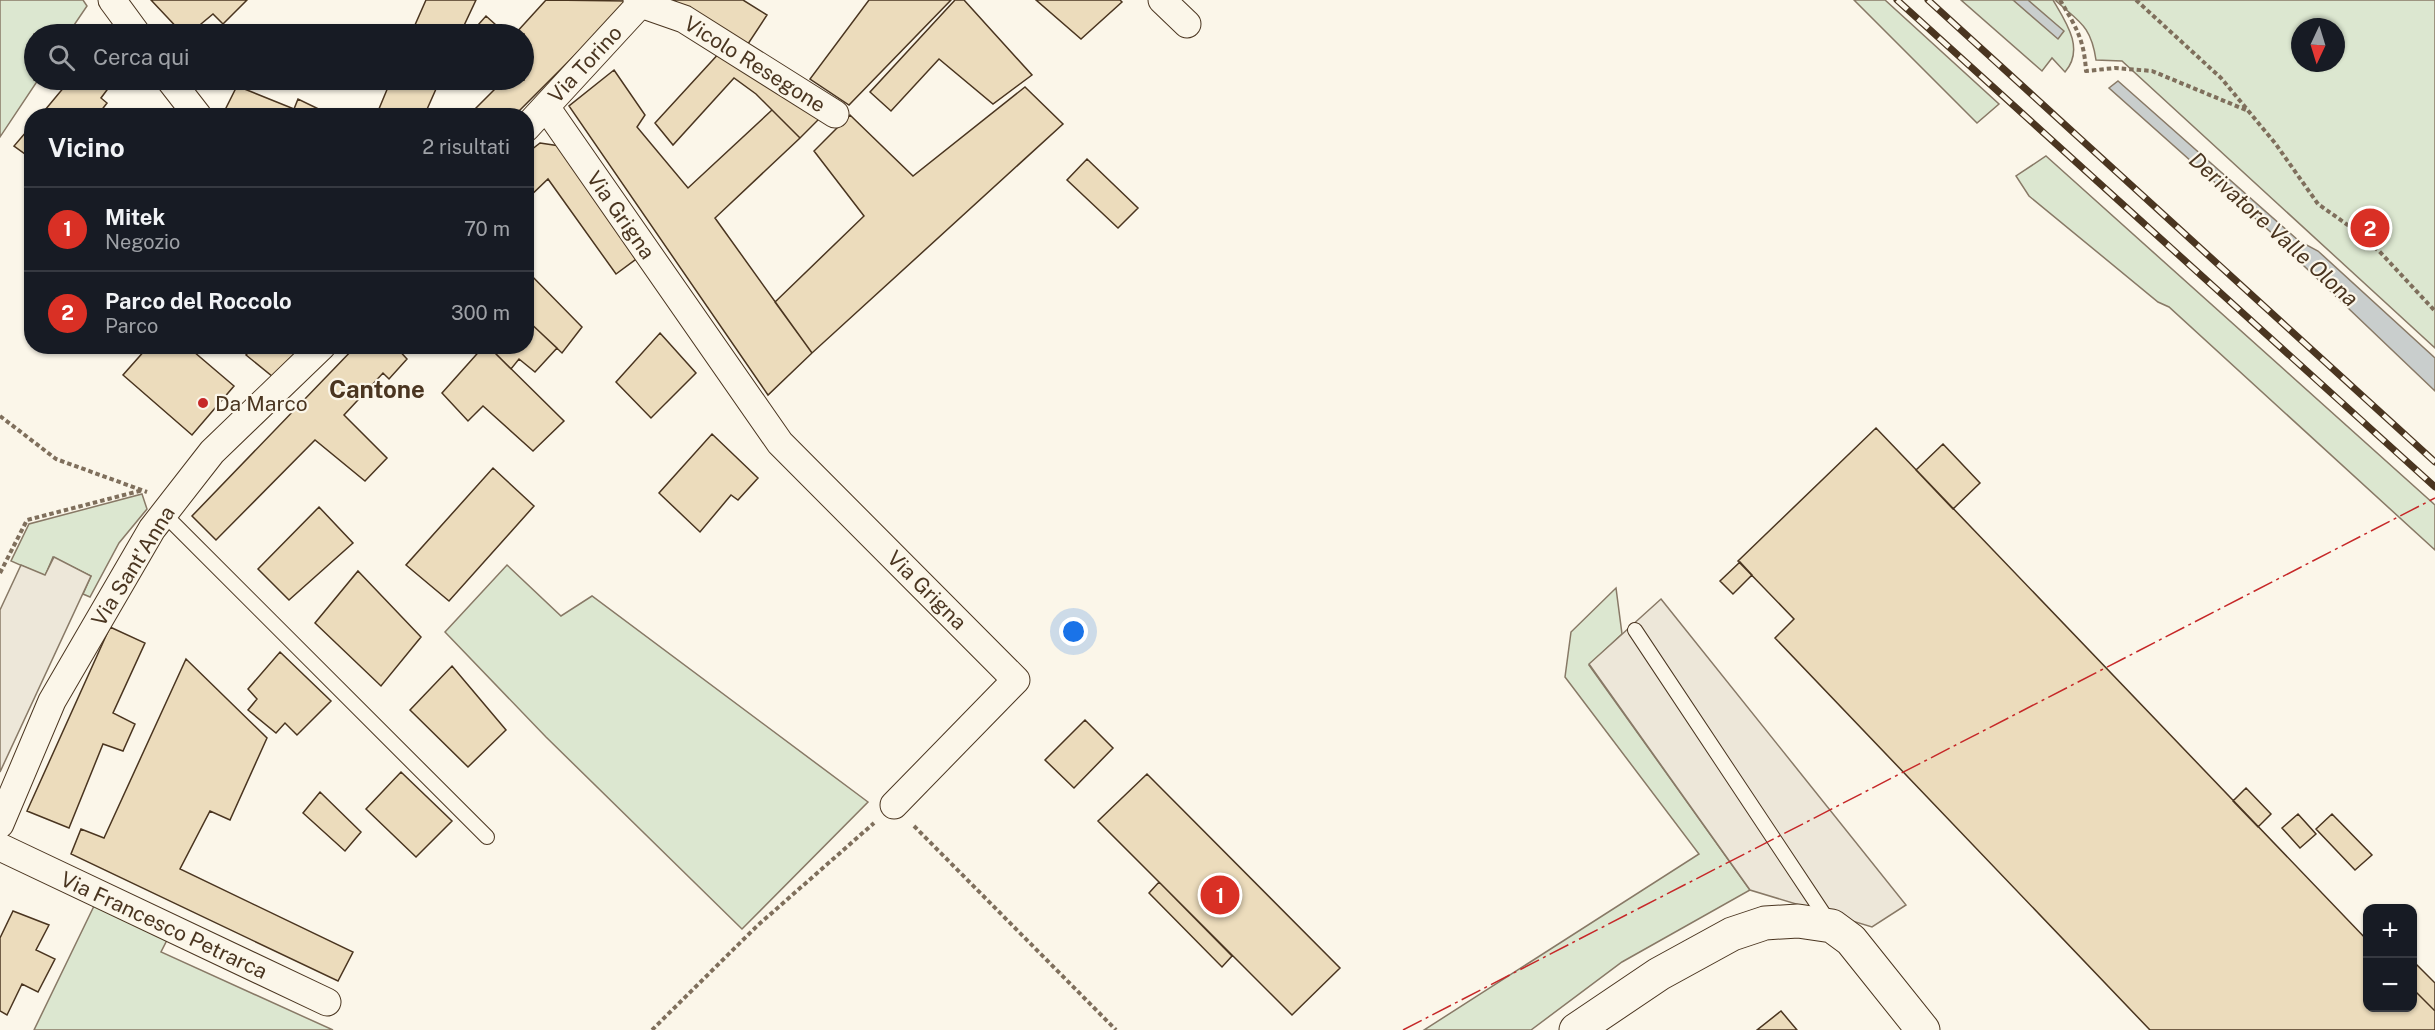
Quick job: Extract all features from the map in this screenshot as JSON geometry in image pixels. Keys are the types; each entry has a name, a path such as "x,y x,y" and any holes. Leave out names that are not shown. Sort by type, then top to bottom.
{"street":[{"path":"112,0 130,24"},
{"path":"1162,0 1187,24"},
{"name":"Via Torino","path":"534,120 641,1"},
{"name":"Vicolo Resegone","path":"641,1 684,19 835,114"},
{"path":"178,90 192,108"},
{"name":"Via Grigna","path":"546,107 780,443 1016,680 894,805"},
{"name":"Via Sant'Anna","path":"0,824 52,701 152,529 212,452 314,354"},
{"name":"Via Francesco Petrarca","path":"0,847 327,1002"},
{"path":"1576,1030 1659,974 1732,933 1765,923 1798,921 1832,926 1851,940 1923,1030"}],"lane":[{"path":"167,509 487,837"},
{"path":"1635,630 1832,926"}],"path":[{"path":"2060,0 2077,28 2085,48 2086,71 2115,68 2152,71 2248,111"},
{"path":"2136,0 2221,78 2275,143 2318,204 2379,251 2435,310"},
{"path":"0,416 56,459 143,490 167,509"},
{"path":"0,573 27,520 143,490"},
{"path":"652,1030 758,926 894,805 1116,1030"}],"green space":[{"path":"0,0 83,0 87,6 75,24 24,24 24,90 31,90 0,137"},
{"path":"1854,0 1885,0 1999,104 1977,123"},
{"path":"1961,0 2053,0 2071,36 2073,54 2071,63 2065,72 2052,58 2042,71"},
{"path":"2055,0 2435,0 2435,348 2122,61 2096,60 2091,39 2077,19"},
{"path":"2046,156 2435,505 2435,550 2169,307 2158,302 2029,196 2016,176"},
{"path":"142,494 147,509 119,543 90,597 83,594 91,576 53,557 45,576 11,561 29,524"},
{"path":"507,565 561,616 592,596 868,802 742,929 546,737 445,632"},
{"path":"1616,588 1622,634 1589,665 1750,890 1622,962 1531,1030 1424,1030 1699,854 1565,677 1571,632"},
{"path":"95,904 167,940 161,952 333,1030 34,1030"}],"shaded area":[{"path":"54,557 91,576 0,772 0,610 21,565 45,575"},
{"path":"1661,599 1906,905 1872,927 1750,890 1589,664"}],"water":[{"path":"2013,0 2028,0 2064,31 2058,39"},
{"name":"Derivatore Valle Olona","path":"2118,81 2299,241 2318,251 2435,358 2435,391 2304,266 2292,251 2109,88"}],"building":[{"path":"151,0 247,0 223,24 213,14 201,24 174,24"},
{"path":"426,0 476,0 465,24 415,24"},
{"path":"546,0 629,1 522,108 476,108 494,90 534,90 534,24 524,24"},
{"path":"673,0 743,0 767,15 746,47"},
{"path":"869,0 951,0 849,105 810,79"},
{"path":"955,0 964,0 1032,75 993,104 939,59 891,111 870,92"},
{"path":"1036,0 1120,0 1122,2 1081,39"},
{"path":"486,16 495,24 479,24"},
{"path":"722,50 823,115 800,138 756,94 734,78 673,145 655,123"},
{"path":"614,70 645,115 637,127 688,188 772,110 800,138 715,218 812,353 768,395 569,106"},
{"path":"1025,87 1063,124 812,353 775,302 864,216 814,151 850,115 913,176"},
{"path":"62,90 107,90 101,98 107,103 103,108 47,108"},
{"path":"235,90 247,90 292,108 226,108"},
{"path":"387,90 436,90 428,108 379,108"},
{"path":"298,99 317,108 294,108"},
{"path":"24,134 24,153 14,146"},
{"path":"540,143 560,146 643,254 616,274 548,179 534,192 534,148"},
{"path":"1087,159 1138,208 1118,228 1067,180"},
{"path":"534,278 582,327 562,353 534,327"},
{"path":"534,326 557,348 535,372 519,359 511,369 496,354 534,354"},
{"path":"660,333 696,373 651,418 616,382"},
{"path":"142,354 196,354 234,386 192,435 123,375"},
{"path":"247,354 301,354 278,381"},
{"path":"348,354 402,354 407,359 389,379 383,373 344,415 387,458 365,481 315,440 216,540 192,516"},
{"path":"477,354 496,354 564,421 533,451 483,406 468,421 442,393"},
{"path":"1876,428 2363,936 2363,1012 2417,1012 2417,993 2435,1011 2435,1030 2150,1030 1775,638 1794,619 1738,561"},
{"path":"712,434 758,478 738,500 731,495 700,532 659,493"},
{"path":"1943,444 1980,483 1953,509 1916,470"},
{"path":"493,468 534,506 449,601 406,565"},
{"path":"319,507 353,543 289,600 258,569"},
{"path":"1740,562 1752,575 1733,594 1720,581"},
{"path":"358,571 421,637 381,686 315,623"},
{"path":"110,627 145,643 113,713 135,724 123,751 103,744 69,828 27,811"},
{"path":"280,652 331,701 297,735 285,723 276,733 248,710 257,699 248,689"},
{"path":"186,659 267,738 230,820 210,811 180,869 353,952 338,981 71,854 81,829 104,838"},
{"path":"452,666 506,730 468,767 410,710"},
{"path":"1085,720 1113,748 1074,788 1045,760"},
{"path":"401,772 452,821 416,857 366,809"},
{"path":"1147,774 1340,968 1292,1015 1098,821"},
{"path":"2246,788 2271,814 2258,827 2233,801"},
{"path":"320,792 361,832 345,851 303,813"},
{"path":"2298,814 2316,834 2300,848 2282,828"},
{"path":"2332,814 2372,855 2355,870 2316,829"},
{"path":"1159,882 1232,956 1222,967 1149,893"},
{"path":"13,911 49,925 36,950 55,959 38,992 22,984 7,1015 0,1011 0,938"},
{"path":"2417,965 2435,983 2435,1011 2417,993"},
{"path":"1781,1011 1797,1030 1757,1030"}],"railway":[{"path":"1897,0 2435,487"},
{"path":"1928,0 2435,462"}],"power":[{"path":"1403,1030 2435,498"}],"place":[{"name":"Parco del Roccolo","path":"2370,228"},
{"name":"Da Marco","path":"203,403"},
{"name":"Mitek","path":"1220,895"}],"district":[{"name":"Cantone","path":"377,389"}]}
